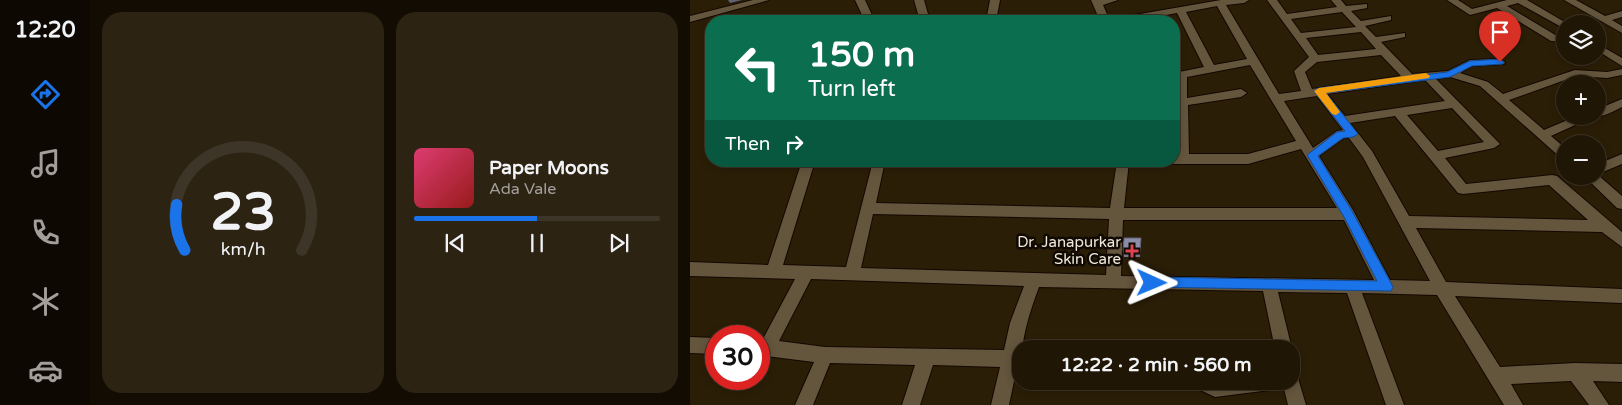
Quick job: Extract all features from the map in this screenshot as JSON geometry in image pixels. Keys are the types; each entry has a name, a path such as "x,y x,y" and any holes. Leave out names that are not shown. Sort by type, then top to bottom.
{"street":[{"path":"706,15 764,0"},
{"path":"860,0 868,15"},
{"path":"919,0 923,15"},
{"path":"992,15 994,0"},
{"path":"1103,15 1096,1 1113,0"},
{"path":"1149,15 1211,3 1244,0"},
{"path":"1272,0 1300,36 1314,59"},
{"path":"1336,0 1409,78"},
{"path":"1452,0 1470,12 1520,0 1556,21"},
{"path":"1569,0 1595,15"},
{"path":"1211,3 1253,61 1305,143 1348,214 1386,287"},
{"path":"1285,17 1364,6"},
{"path":"1499,6 1556,40"},
{"path":"1180,9 1211,69"},
{"path":"1606,19 1622,14"},
{"path":"690,19 705,15"},
{"path":"1300,36 1361,26 1388,18"},
{"path":"1606,21 1622,30"},
{"path":"1374,40 1401,35"},
{"path":"1384,51 1314,59 1299,71 1314,92 1342,120 1368,154 1442,288 1514,405"},
{"path":"1606,52 1622,63"},
{"path":"1180,74 1253,61"},
{"path":"1450,74 1470,63 1500,62"},
{"path":"1500,99 1575,73 1608,75 1622,72"},
{"path":"1277,98 1409,78 1450,74 1483,84 1556,147"},
{"path":"1427,76 1494,144 1434,156"},
{"path":"1180,88 1183,102 1180,145"},
{"path":"1183,102 1241,93"},
{"path":"1606,110 1622,103"},
{"path":"1342,120 1453,104"},
{"path":"1398,112 1465,190 1552,180 1622,241"},
{"path":"1542,135 1567,125"},
{"path":"1312,155 1341,134 1353,134"},
{"path":"1180,159 1253,158 1305,143"},
{"path":"1606,167 1622,160"},
{"path":"773,272 807,167"},
{"path":"852,274 878,167"},
{"path":"1113,282 1116,214 1122,167"},
{"path":"1600,185 1622,204"},
{"path":"869,208 1116,214 1348,214"},
{"path":"1407,222 1604,226"},
{"path":"690,270 1113,282 1442,288 1622,296"},
{"path":"770,336 806,273"},
{"path":"1017,340 1018,323 1034,280"},
{"path":"1269,285 1282,340"},
{"path":"1352,286 1395,405"},
{"path":"690,345 705,346"},
{"path":"770,349 825,354 1012,359"},
{"path":"804,405 825,354"},
{"path":"911,405 927,356"},
{"path":"1000,405 1012,370"},
{"path":"1575,372 1600,405"},
{"path":"1496,376 1622,372"},
{"path":"1293,390 1297,405"}],"building":[{"path":"1124,238 1141,238 1140,251 1123,251"}],"slow traffic":[{"path":"1336,112 1319,91 1426,76"}],"place":[{"name":"Dr. Janapurkar Skin Care","path":"1132,251"}],"route":[{"path":"1152,283 1386,287 1348,214 1312,155 1341,134 1353,134 1319,91 1450,74 1470,63 1500,62"}]}
